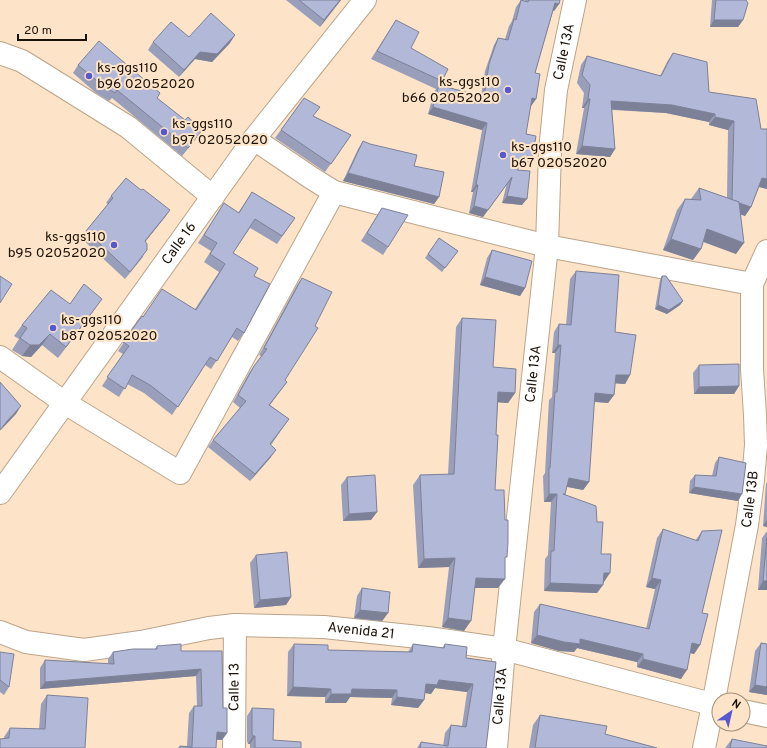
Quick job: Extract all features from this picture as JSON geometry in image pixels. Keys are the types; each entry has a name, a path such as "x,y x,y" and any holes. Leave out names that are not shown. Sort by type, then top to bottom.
{"street":[{"name":"Calle 16","path":"0,493 254,139 365,0"},
{"name":"Calle 13A","path":"496,748 504,649 547,246 550,151 556,90 575,0"},
{"path":"0,53 22,61 128,127 213,197"},
{"path":"254,139 334,192 547,246 752,284"},
{"path":"0,357 65,403 180,473 334,192"},
{"name":"Calle 13B","path":"718,692 747,525 756,445 752,369 752,284 767,251"},
{"name":"Avenida 21","path":"0,632 26,642 84,650 141,642 209,628 234,625 324,627 428,638 504,649 711,705"},
{"name":"Calle 13","path":"234,625 234,748"},
{"path":"751,713 767,716"},
{"name":"Calle 13B","path":"704,748 711,724"}],"building":[{"path":"299,0 340,0 324,20"},
{"path":"521,0 528,2 529,0 560,0 559,4 555,3 535,73 540,74 536,99 532,98 526,134 536,136 532,158 527,156 517,170 530,171 527,199 507,196 512,177 488,210 474,206 478,185 476,185 487,123 433,107 439,85 484,97 489,64 498,38 508,40 514,19 516,20"},
{"path":"716,0 746,0 748,3 743,20 714,20"},
{"path":"211,13 235,35 217,54 200,52 184,70 153,42 171,22 189,37"},
{"path":"396,20 419,32 411,48 448,69 442,81 377,51"},
{"path":"99,41 160,93 157,98 185,120 188,117 202,130 188,148 117,90 115,93 102,85 78,65"},
{"path":"673,53 707,62 709,92 756,99 761,129 767,129 767,179 762,178 751,207 732,200 734,121 715,117 715,114 672,105 611,101 615,149 582,146 590,99 588,99 590,85 582,75 587,56 661,76"},
{"path":"304,98 320,107 313,116 351,135 331,164 281,130"},
{"path":"363,141 417,155 414,166 444,172 439,197 348,173"},
{"path":"126,178 170,210 145,241 147,244 147,250 130,272 86,231 113,198 111,196"},
{"path":"699,188 739,202 744,243 707,229 701,249 671,239 685,199 701,200"},
{"path":"252,192 295,218 282,236 255,219 233,253 258,268 254,276 270,284 244,333 237,328 217,361 210,357 178,407 150,385 132,375 125,389 107,377 129,346 123,342 142,316 143,317 162,289 196,310 225,264 210,254 217,243 204,235 224,203 239,213"},
{"path":"382,208 408,215 388,247 367,233"},
{"path":"439,238 458,251 445,268 428,254"},
{"path":"492,250 532,261 525,288 485,277"},
{"path":"576,271 619,275 615,332 636,335 630,375 616,375 614,395 595,393 589,482 569,478 565,494 563,494 596,506 597,522 603,522 601,554 611,554 610,573 604,573 603,585 550,583 551,551 554,551 557,494 549,494 549,468 555,392 557,392 561,345 558,345 559,324 571,325"},
{"path":"0,276 12,284 0,303"},
{"path":"662,276 666,276 683,301 669,310 658,305"},
{"path":"302,278 332,292 315,326 318,328 285,380 287,382 269,405 289,419 270,444 276,450 255,474 213,440 246,401 238,395 254,366 267,349 264,348"},
{"name":"ks-ggs110 b87 02052020","path":"84,284 102,299 66,347 50,334 39,345 30,345 20,338 27,328 22,325 51,290 70,304"},
{"path":"462,318 496,320 493,367 516,369 515,393 498,392 496,435 498,435 495,490 504,490 505,520 508,520 505,579 476,578 471,621 448,618 455,558 424,559 420,475 454,474"},
{"path":"739,364 739,386 699,387 699,365"},
{"path":"0,382 21,406 0,430"},
{"path":"719,457 746,463 742,494 694,487 695,475 716,476"},
{"path":"375,475 377,512 349,514 347,477"},
{"path":"663,529 698,541 702,531 722,530 702,613 708,614 700,645 692,643 687,670 643,659 643,654 580,639 580,644 564,642 537,635 540,604 649,629 661,580 652,578"},
{"path":"767,537 767,581 763,581"},
{"path":"287,552 291,597 260,600 256,555"},
{"path":"362,588 390,592 388,613 360,610"},
{"path":"761,643 767,644 767,687 755,685"},
{"path":"181,644 181,651 222,651 223,708 227,708 227,733 217,732 216,748 180,748 180,746 192,747 194,706 202,706 201,669 45,682 45,660 114,664 113,652 133,649 157,649 157,646"},
{"path":"294,644 328,645 328,650 412,652 413,644 444,648 445,644 467,647 466,658 496,662 486,748 420,748 421,742 448,746 451,725 466,727 473,684 439,680 437,685 426,684 424,700 397,697 397,690 352,689 351,694 331,694 331,689 293,687"},
{"path":"0,652 14,654 9,687 0,680"},
{"path":"47,695 88,698 85,748 0,748 0,739 9,738 10,728 45,729"},
{"path":"252,708 274,709 273,740 301,742 301,748 255,748 255,736 252,734"},
{"path":"540,715 607,726 605,734 657,748 535,748"},
{"path":"732,739 767,746 767,748 730,748"}],"place":[{"name":"ks-ggs110 b96 02052020","path":"89,76"},
{"name":"ks-ggs110 b66 02052020","path":"508,90"},
{"name":"ks-ggs110 b97 02052020","path":"164,132"},
{"name":"ks-ggs110 b67 02052020","path":"503,155"},
{"name":"ks-ggs110 b95 02052020","path":"114,245"},
{"name":"ks-ggs110 b87 02052020","path":"53,328"}]}
